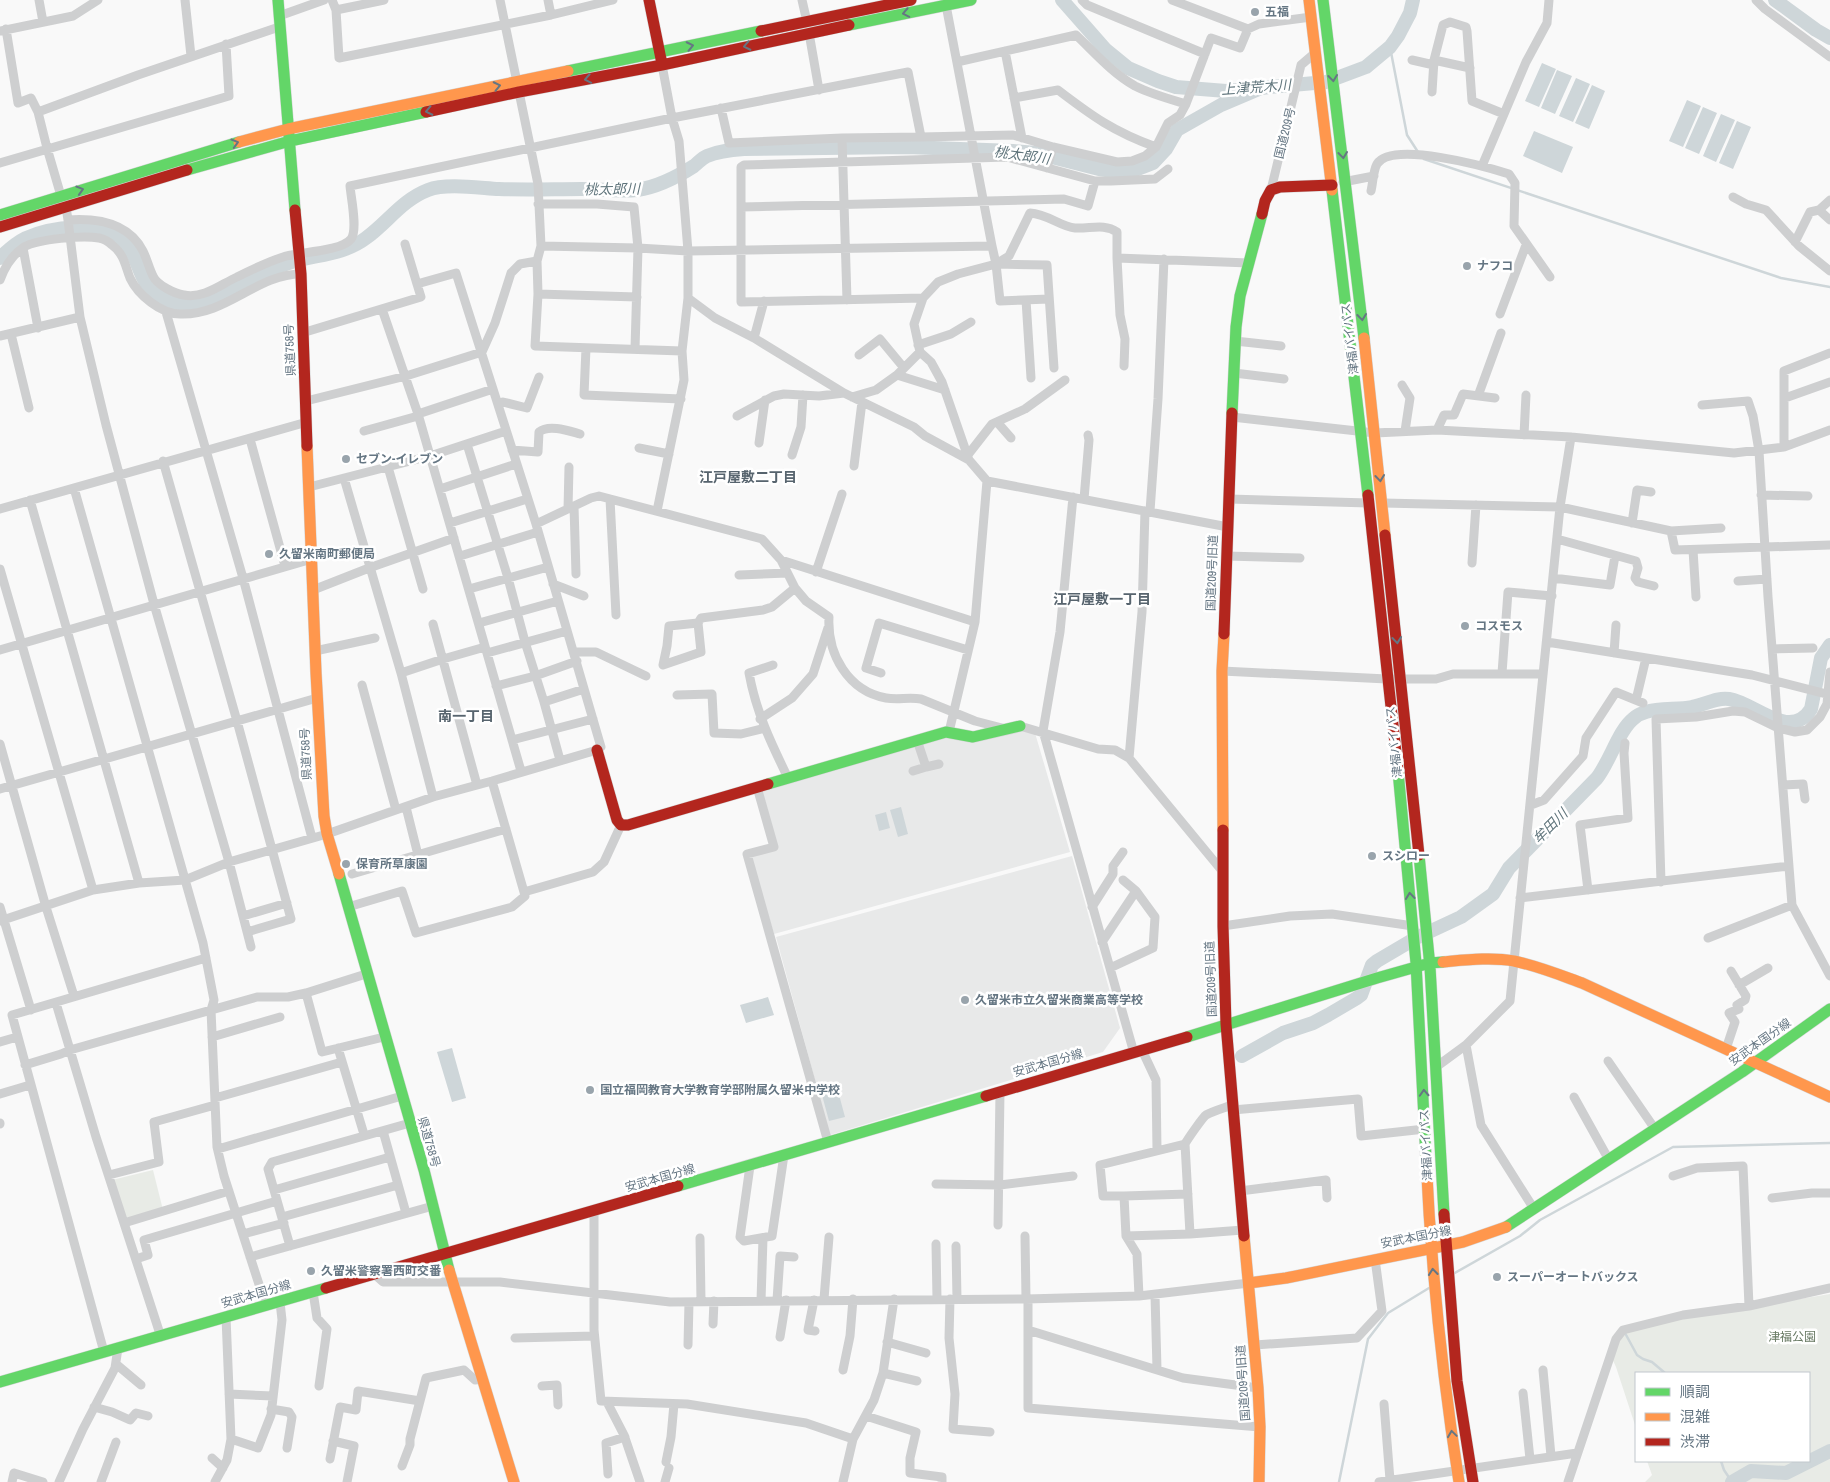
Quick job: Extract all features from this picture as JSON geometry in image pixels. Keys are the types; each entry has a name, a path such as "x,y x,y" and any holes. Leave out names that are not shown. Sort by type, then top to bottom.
{"main road":[{"name":"県道758号","path":"278,0 299,253 310,487 317,698 322,798 327,834 410,1123 452,1282 514,1482"},
{"path":"649,0 662,65"},
{"path":"0,215 232,144 288,129 518,87 662,65 911,0"},
{"path":"0,227 233,156 660,53 971,0"},
{"name":"津福バイパス","path":"1309,0 1369,503 1413,926 1426,1129 1431,1248 1444,1381 1459,1482"},
{"name":"津福バイパス","path":"1322,0 1346,181 1401,678 1430,963 1446,1245 1458,1383 1473,1482"},
{"path":"1271,190 1280,187 1332,185"},
{"name":"国道209号旧道","path":"1226,1024 1223,926 1222,672 1235,341 1240,296 1265,201 1271,190"},
{"path":"597,750 617,820 622,825 628,825 946,732 973,737 1020,726"},
{"name":"安武本国分線","path":"0,1382 750,1166 1138,1052 1430,963 1473,959 1513,960 1548,970 1582,983 1830,1097"},
{"name":"安武本国分線","path":"1249,1283 1286,1278 1463,1242 1506,1227 1756,1063 1830,1009"},
{"path":"1226,1024 1249,1283"},
{"name":"国道209号旧道","path":"1249,1283 1258,1388 1260,1428 1259,1482"}],"street":[{"path":"39,0 43,22"},
{"path":"61,196 38,112 32,98 18,103 3,30 73,16 98,0"},
{"path":"185,0 191,56"},
{"path":"38,112 226,44 324,0"},
{"path":"332,0 336,10 339,58 551,15 594,2 613,0"},
{"path":"336,10 384,0"},
{"path":"500,0 529,149 538,184 541,246 537,261 538,294 535,346 682,351"},
{"path":"548,0 551,15"},
{"path":"802,0 819,90"},
{"path":"1082,0 1087,5 1205,54"},
{"path":"1172,0 1248,28 1259,24 1311,17"},
{"path":"1482,166 1526,62 1547,23 1549,0"},
{"path":"1756,0 1765,10 1830,57"},
{"path":"945,3 996,264 1000,301 1049,299"},
{"path":"1432,92 1434,62 1443,24 1450,22 1466,27 1472,101 1504,114"},
{"path":"721,108 728,143 842,138 1013,135 1116,162 1132,161 1145,156 1156,147 1168,123 1180,114 1186,104 1211,38 1240,48 1248,28"},
{"path":"957,62 1076,35 1118,75 1135,86 1186,104"},
{"path":"0,163 229,96 226,44"},
{"path":"1005,51 1022,138"},
{"name":"国道209号","path":"1271,190 1302,65 1315,53"},
{"path":"1412,60 1470,68"},
{"path":"657,511 684,380 682,351 688,298 688,251 679,141 672,118 662,65"},
{"path":"68,220 100,220 117,226 132,236 143,251 154,279 170,290 184,295 204,294 285,256 341,245 350,240 354,233 350,186 672,118 908,72 921,137"},
{"path":"1014,98 1058,90 1110,128 1130,138 1156,147"},
{"path":"842,138 847,300"},
{"path":"1047,168 1053,147"},
{"path":"1371,191 1377,163 1387,156 1431,156 1482,166 1509,174 1514,183 1514,226 1550,277"},
{"path":"923,298 741,302 741,167 744,164 1007,157 1095,181 1156,179 1168,169"},
{"path":"1332,185 1374,176"},
{"path":"741,207 1064,199 1088,206 1095,181"},
{"path":"1733,197 1746,204 1766,210 1795,242 1830,271"},
{"path":"1795,242 1810,212 1819,210 1830,200"},
{"path":"538,204 597,204 634,207 638,248 636,349"},
{"path":"66,207 80,317 154,604 252,947"},
{"path":"1819,210 1830,220"},
{"path":"996,264 1009,256 1030,213 1041,214 1073,228 1109,227 1117,232 1120,315 1125,339 1124,366"},
{"path":"0,280 4,268 13,256 32,243 100,238 121,252 131,279 140,292 166,312 180,314 208,312 282,275 300,274"},
{"path":"302,333 422,297 405,244"},
{"path":"1500,314 1526,245"},
{"path":"541,246 688,251 992,246"},
{"path":"23,248 38,328"},
{"path":"1117,258 1249,263"},
{"path":"1128,758 1142,612 1148,511 1158,399 1164,259"},
{"path":"306,402 406,376 482,352 495,323 511,273 520,264 537,261"},
{"path":"1054,368 1047,265 996,264 958,274 938,282 923,298 914,324 919,348 931,362 944,390 968,458 987,481 1228,527"},
{"path":"2,920 93,890 185,880 229,862 327,834 433,796 492,781 597,750 601,747 537,528 456,272 417,284"},
{"path":"538,294 637,297"},
{"path":"688,298 715,318 754,338 848,395 914,427 925,436 968,458"},
{"path":"1026,300 1031,378"},
{"path":"754,338 764,301"},
{"path":"382,309 418,415 521,771"},
{"path":"166,312 243,578 312,838"},
{"path":"0,336 80,317"},
{"path":"737,416 765,400 784,394 848,395 876,390 897,375 919,348 951,334 972,322"},
{"path":"1478,396 1501,333"},
{"path":"11,334 29,408"},
{"path":"858,355 880,339 904,368"},
{"path":"1235,341 1281,346"},
{"path":"586,348 584,396 680,399"},
{"path":"1784,446 1784,371 1830,353"},
{"path":"1234,373 1284,379"},
{"path":"897,375 944,390"},
{"path":"498,404 503,402 527,408 539,377"},
{"path":"968,458 992,424 1025,409 1065,380"},
{"path":"1785,398 1830,382"},
{"path":"1402,384 1410,398 1406,432"},
{"path":"364,431 418,415 493,388"},
{"path":"1438,430 1444,415 1454,416 1463,394 1495,398"},
{"path":"792,455 801,427 803,395"},
{"path":"1524,435 1526,395"},
{"path":"759,443 765,400"},
{"path":"1702,405 1748,401 1753,416 1759,451 1766,579 1792,905 1830,976"},
{"path":"854,466 862,402"},
{"path":"1232,417 1360,432 1438,430 1571,437 1734,453 1784,446 1830,430"},
{"path":"0,509 307,422"},
{"path":"997,422 1011,438"},
{"path":"512,450 538,452 539,432 542,430 566,430 580,434"},
{"path":"310,487 430,456 506,431"},
{"path":"1084,499 1088,435"},
{"path":"1436,1067 1466,1045 1510,1001 1560,507 1571,437"},
{"path":"250,439 285,566"},
{"path":"467,444 498,544 560,760"},
{"path":"639,448 669,454"},
{"path":"163,462 291,919 248,932"},
{"path":"440,489 516,464"},
{"path":"388,467 423,590"},
{"path":"569,467 576,574"},
{"path":"344,478 433,796"},
{"path":"949,732 975,622 987,481"},
{"path":"74,488 203,943 214,1000 211,1010 218,1150 229,1191 266,1306"},
{"path":"1632,524 1637,490 1651,492"},
{"path":"816,572 842,494"},
{"path":"1761,495 1808,496"},
{"path":"460,556 498,544 537,528 571,508 598,496 762,539 781,560 795,588 806,601 829,617 828,628 813,674 792,698 760,719"},
{"path":"1074,497 1060,632 1043,732 1110,968 1138,1052 1156,1080 1156,1150"},
{"path":"450,523 527,499"},
{"path":"610,499 616,615"},
{"path":"1229,499 1369,503"},
{"path":"30,500 139,884"},
{"path":"1382,503 1560,507 1671,531 1721,528"},
{"path":"1472,563 1476,505"},
{"path":"1671,531 1675,550 1830,545"},
{"path":"313,590 454,538"},
{"path":"1557,539 1636,561 1638,568 1635,578 1638,582 1654,586"},
{"path":"1693,550 1696,597"},
{"path":"1226,556 1300,558"},
{"path":"1553,578 1610,584 1615,556"},
{"path":"0,650 199,590 312,559"},
{"path":"781,560 975,622"},
{"path":"469,588 548,567"},
{"path":"0,569 93,890"},
{"path":"740,575 787,572"},
{"path":"1738,581 1766,579"},
{"path":"553,584 584,596"},
{"path":"698,623 669,626 663,665 701,652 698,623 701,618 763,610 772,607 795,588"},
{"path":"1502,673 1508,592 1552,596"},
{"path":"479,623 558,601"},
{"path":"880,673 866,668 879,623 968,650"},
{"path":"433,624 477,785"},
{"path":"1614,652 1616,625"},
{"path":"828,628 838,663 846,674 860,687 886,698 921,699 975,721 1006,729"},
{"path":"400,674 443,659 525,642 567,630"},
{"path":"315,651 375,638"},
{"path":"1547,642 1752,675 1829,694"},
{"path":"1772,649 1813,648"},
{"path":"574,652 596,652 646,676"},
{"path":"1531,805 1544,800 1584,756 1586,738 1616,692 1639,702 1646,658"},
{"path":"496,686 577,662"},
{"path":"773,665 749,673 760,719 788,778"},
{"path":"1222,672 1387,679 1436,679 1452,674 1543,674"},
{"path":"1662,882 1656,719 1696,717 1733,711 1745,712 1778,728 1794,732 1808,730 1820,717 1827,704 1830,672"},
{"path":"362,685 396,810"},
{"path":"544,702 584,689"},
{"path":"677,695 712,694 714,733 741,734 765,728"},
{"path":"0,789 317,698"},
{"path":"512,740 593,718"},
{"path":"1020,726 1098,749 1115,750 1128,758 1223,872"},
{"path":"917,740 926,767"},
{"path":"1588,890 1580,825 1628,818 1625,743"},
{"path":"0,744 46,907 74,996"},
{"path":"913,771 939,764"},
{"path":"348,908 402,891 416,933 512,907 525,896 492,781"},
{"path":"1783,785 1803,784 1805,799"},
{"path":"757,787 774,847 747,854 828,1142"},
{"path":"406,807 418,855"},
{"path":"524,892 593,872 604,862 622,825"},
{"path":"352,874 506,829"},
{"path":"1092,907 1113,874 1113,866 1123,852"},
{"path":"1520,898 1789,866"},
{"path":"1110,968 1153,948 1155,917 1136,891 1123,880"},
{"path":"1102,942 1136,891"},
{"path":"243,916 287,903"},
{"path":"1708,938 1792,905"},
{"path":"0,906 2,920 31,1010"},
{"path":"1223,926 1290,916 1332,914 1413,926"},
{"path":"104,1352 12,1015 206,958"},
{"path":"1739,985 1768,968"},
{"path":"1726,1049 1735,1022 1729,1013 1739,1009 1737,1004 1745,1000 1746,996 1731,970"},
{"path":"25,1064 211,1010 258,998 288,997 306,993 366,974"},
{"path":"306,993 322,1052 384,1037"},
{"path":"56,1003 161,1337"},
{"path":"212,1037 280,1017"},
{"path":"0,1042 17,1037"},
{"path":"1466,1045 1481,1125 1534,1209"},
{"path":"338,1048 363,1131"},
{"path":"1608,1061 1655,1129"},
{"path":"109,1175 159,1162 154,1122 342,1062"},
{"path":"0,1094 30,1085"},
{"path":"998,1225 1000,1092"},
{"path":"218,1150 402,1096"},
{"path":"1574,1097 1609,1160"},
{"path":"1190,1234 1186,1144 1189,1136 1196,1131 1205,1116 1232,1107 1358,1099 1361,1136 1426,1129"},
{"path":"290,1246 268,1169 272,1162 410,1123"},
{"path":"383,1131 406,1213"},
{"path":"1186,1144 1100,1165 1102,1196 1188,1194"},
{"path":"750,1166 740,1237 744,1241 772,1236 784,1155"},
{"path":"274,1190 390,1157"},
{"path":"1674,1176 1696,1168 1742,1166 1749,1306"},
{"path":"936,1184 1000,1185 1073,1176"},
{"path":"1240,1190 1326,1180 1327,1198"},
{"path":"243,1234 398,1184"},
{"path":"124,1223 229,1191"},
{"path":"1772,1198 1812,1193 1830,1193"},
{"path":"1124,1196 1126,1236 1137,1254 1139,1296"},
{"path":"136,1259 148,1255 144,1240 277,1201"},
{"path":"250,1257 433,1206"},
{"path":"594,1211 594,1336 601,1401 687,1404 806,1423 853,1439"},
{"path":"1126,1236 1243,1230"},
{"path":"824,1300 829,1236"},
{"path":"1025,1236 1028,1408 1260,1428"},
{"path":"700,1238 701,1302"},
{"path":"761,1301 763,1238"},
{"path":"936,1244 937,1299"},
{"path":"956,1246 954,1299 949,1338 955,1394 953,1429 990,1432"},
{"path":"780,1336 782,1300 780,1256 794,1257"},
{"path":"1255,1345 1357,1338 1382,1311 1375,1259"},
{"path":"374,1274 383,1282 500,1282 670,1302 1027,1299 1139,1296 1249,1283"},
{"path":"1568,1482 1616,1339 1622,1330 1683,1314 1749,1306 1830,1288"},
{"path":"313,1292 317,1318 327,1329 319,1386"},
{"path":"1155,1295 1158,1369"},
{"path":"843,1370 850,1336 853,1299"},
{"path":"843,1482 853,1439 874,1400 883,1373 894,1299"},
{"path":"814,1300 808,1330 816,1331"},
{"path":"713,1324 714,1301"},
{"path":"231,1439 258,1448 271,1409 273,1396 282,1320 280,1302"},
{"path":"688,1344 689,1302"},
{"path":"217,1482 227,1460 231,1439 226,1317"},
{"path":"1028,1330 1183,1378 1258,1388"},
{"path":"515,1338 594,1336"},
{"path":"887,1342 926,1353"},
{"path":"59,1482 116,1364 118,1348"},
{"path":"116,1364 141,1385"},
{"path":"402,1466 410,1445 426,1378 464,1370 475,1380 483,1379"},
{"path":"1543,1370 1551,1456"},
{"path":"883,1373 917,1381"},
{"path":"542,1386 557,1385 558,1405"},
{"path":"330,1459 340,1407 356,1410 358,1391 420,1401"},
{"path":"1523,1393 1530,1459"},
{"path":"229,1394 273,1396"},
{"path":"607,1402 625,1437 640,1482"},
{"path":"665,1482 674,1404"},
{"path":"1384,1404 1390,1480"},
{"path":"94,1407 130,1420 136,1413 148,1416"},
{"path":"271,1409 290,1412 292,1417 287,1448"},
{"path":"866,1416 916,1432 910,1458 910,1474 942,1477 942,1482"},
{"path":"608,1474 606,1443 625,1437"},
{"path":"333,1441 354,1446 347,1482"},
{"path":"101,1482 116,1442"},
{"path":"1379,1482 1577,1453"},
{"path":"212,1458 223,1468"},
{"path":"12,1482 14,1473 43,1482"}],"shaded area":[{"path":"1542,63 1556,69 1539,107 1525,101"},
{"path":"1557,70 1572,76 1555,114 1541,108"},
{"path":"1576,78 1590,84 1573,122 1559,116"},
{"path":"1592,85 1605,91 1589,129 1575,123"},
{"path":"1687,100 1701,106 1683,147 1669,141"},
{"path":"1703,107 1717,113 1699,154 1685,148"},
{"path":"1721,114 1735,120 1716,162 1703,156"},
{"path":"1737,121 1751,127 1733,169 1719,163"},
{"path":"1534,131 1573,147 1562,173 1523,156"},
{"path":"1025,730 1035,733 1070,852 774,934 750,856 778,847 762,790 946,736"},
{"path":"901,807 908,834 898,837 890,810"},
{"path":"886,812 890,828 879,831 875,815"},
{"path":"1072,856 1120,1028 1103,1052 830,1135 776,937"},
{"path":"768,997 774,1015 746,1023 740,1005"},
{"path":"452,1048 466,1098 452,1102 437,1052"},
{"path":"838,1091 845,1117 829,1121 822,1095"}],"green space":[{"path":"153,1170 163,1210 122,1220 112,1180"},
{"name":"津福公園","path":"1830,1294 1830,1482 1645,1482 1652,1475 1647,1462 1810,1462 1810,1372 1635,1372 1635,1425 1610,1354 1622,1334 1681,1318"}],"waterway":[{"name":"上津荒木川","path":"1062,0 1106,50 1128,68 1176,87 1226,91 1326,82 1366,67 1390,47 1398,36 1410,13 1413,0"},
{"name":"上津荒木川","path":"1775,0 1830,38"},
{"path":"1390,47 1407,135 1418,152"},
{"name":"桃太郎川","path":"0,258 19,242 36,234 75,227 102,230 113,234 129,248 144,280 157,295 178,305 196,305 216,299 252,279 294,261 346,249 374,232 410,199 435,188 453,186 509,189 637,190 652,187 674,178 707,156 730,150 744,149 907,147 1013,151 1036,153 1099,169 1120,172 1135,170 1153,163 1166,149 1177,130 1221,105 1261,88"},
{"path":"1424,159 1781,278 1830,287"},
{"name":"牟田川","path":"1242,1056 1283,1033 1313,1023 1357,998 1361,995 1372,965 1377,961 1416,938 1461,917 1493,894 1509,868 1597,778 1623,730 1636,717 1651,710 1692,707 1715,700 1729,699 1772,718 1793,722 1803,718 1811,709 1821,658 1830,645"},
{"path":"1453,1274 1520,1236 1540,1220 1673,1147 1830,1143"},
{"path":"1339,1482 1368,1339 1388,1313 1429,1288"},
{"path":"1625,1333 1637,1355 1652,1362 1664,1372"},
{"path":"1810,1461 1830,1451"},
{"path":"1721,1462 1732,1482"},
{"path":"1732,1482 1751,1471 1786,1473 1808,1462"}],"traffic: fast":[{"path":"278,0 295,210"},
{"path":"849,25 971,0"},
{"path":"1323,0 1364,338"},
{"path":"568,71 761,31"},
{"path":"187,170 290,141 426,112"},
{"path":"0,215 239,142"},
{"path":"1332,190 1368,495"},
{"path":"1232,413 1236,327 1240,296 1262,214"},
{"path":"768,784 946,732 973,737 1020,726"},
{"path":"1398,771 1416,963 1426,1158"},
{"path":"1419,855 1430,967 1444,1214"},
{"path":"339,874 424,1170 449,1270"},
{"path":"1187,1037 1377,978 1430,963 1443,962"},
{"path":"1506,1227 1742,1072 1830,1009"},
{"path":"678,1186 986,1096"},
{"path":"0,1382 326,1288"}],"traffic: slow":[{"path":"1309,0 1332,190"},
{"path":"239,142 288,129 568,71"},
{"path":"1364,338 1385,535"},
{"path":"307,446 324,816 327,834 339,874"},
{"path":"1223,830 1222,671 1224,634"},
{"path":"1443,962 1496,959 1523,963 1549,971 1582,983 1830,1097"},
{"path":"1426,1158 1438,1320 1459,1482"},
{"path":"1249,1283 1286,1278 1463,1242 1506,1227"},
{"path":"1244,1236 1258,1388 1260,1427 1259,1482"},
{"path":"449,1270 514,1482"}],"traffic: jam":[{"path":"649,0 661,59"},
{"path":"761,31 911,0"},
{"path":"426,112 662,65 849,25"},
{"path":"0,227 187,170"},
{"path":"1262,214 1265,201 1271,190 1280,187 1332,185"},
{"path":"295,210 301,274 307,446"},
{"path":"1224,634 1232,413"},
{"path":"1368,495 1398,771"},
{"path":"1385,535 1419,855"},
{"path":"597,750 617,820 621,825 628,825 768,784"},
{"path":"1223,830 1226,1024 1244,1236"},
{"path":"986,1096 1187,1037"},
{"path":"326,1288 678,1186"},
{"path":"1444,1214 1457,1381 1473,1482"}],"place":[{"name":"五福","path":"1255,12"},
{"name":"ナフコ","path":"1467,266"},
{"name":"セブン-イレブン","path":"346,459"},
{"name":"久留米南町郵便局","path":"269,554"},
{"name":"コスモス","path":"1465,626"},
{"name":"スシロー","path":"1372,856"},
{"name":"保育所草康園","path":"346,864"},
{"name":"久留米市立久留米商業高等学校","path":"965,1000"},
{"name":"国立福岡教育大学教育学部附属久留米中学校","path":"590,1090"},
{"name":"久留米警察署西町交番","path":"311,1271"},
{"name":"スーパーオートバックス","path":"1497,1277"}],"district":[{"name":"江戸屋敷二丁目","path":"748,477"},
{"name":"江戸屋敷一丁目","path":"1102,599"},
{"name":"南一丁目","path":"466,716"}]}
